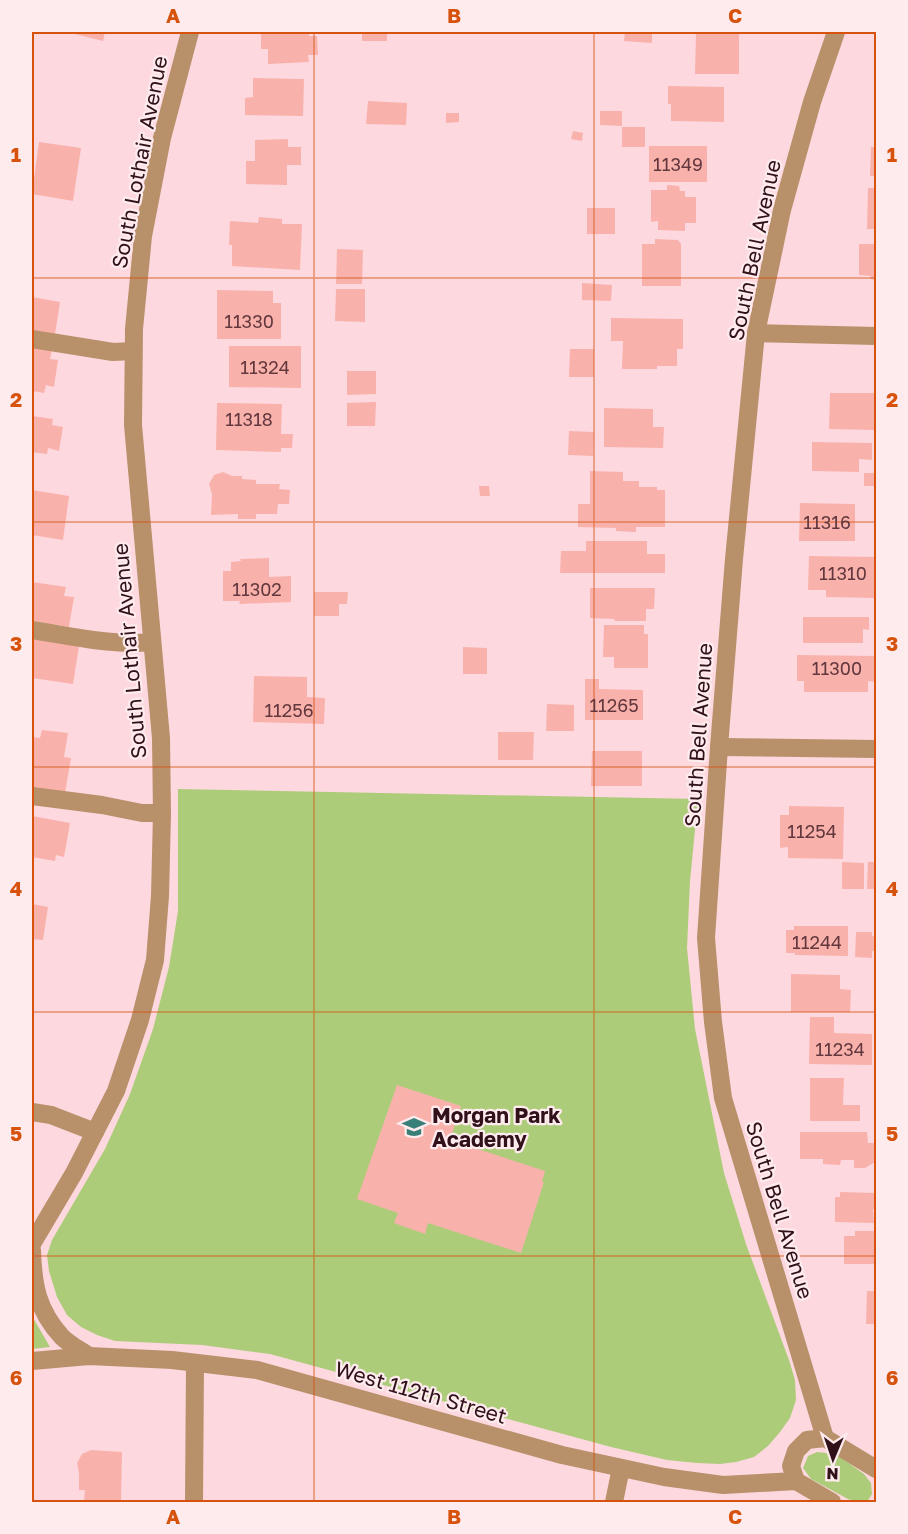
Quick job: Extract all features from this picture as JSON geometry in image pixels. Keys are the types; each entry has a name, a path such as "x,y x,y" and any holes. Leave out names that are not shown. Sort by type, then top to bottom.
{"street":[{"name":"South Lothair Avenue","path":"32,1244 74,1173 116,1091 140,1020 154,960 160,896 161,738 133,425 133,351 143,236 162,138 190,32"},
{"name":"South Bell Avenue","path":"825,1438 723,1098 713,1022 706,938 734,559 756,333 782,210 812,102 836,32"},
{"path":"756,333 876,336"},
{"path":"32,339 113,352 133,351"},
{"path":"32,630 134,644 152,642"},
{"path":"719,747 876,749"},
{"path":"32,796 142,813 162,813"},
{"path":"32,1112 51,1115 95,1132"},
{"path":"32,1250 33,1278 42,1310 63,1338 88,1356"},
{"name":"West 112th Street","path":"32,1360 88,1356 172,1360 257,1370 562,1455 664,1477 723,1485 796,1481"},
{"path":"194,1503 195,1363"},
{"path":"832,1503 796,1481 791,1466 796,1451 807,1440 825,1438 876,1469"},
{"path":"614,1503 621,1468"}],"green space":[{"name":"Morgan Park Academy","path":"178,789 698,799 690,881 687,948 695,1029 724,1173 746,1244 795,1380 796,1400 790,1418 768,1446 754,1457 736,1462 720,1464 667,1460 611,1447 270,1354 202,1345 115,1341 81,1327 67,1315 57,1297 47,1255 52,1240 105,1149 130,1094 153,1029 169,967 178,911"},
{"path":"32,1316 50,1347 32,1349"},
{"path":"817,1452 836,1454 864,1474 871,1483 872,1494 867,1502 848,1499 811,1479 803,1468 808,1456"}],"building":[{"path":"67,32 105,32 103,41"},
{"path":"261,32 309,32 309,36 317,36 318,55 308,55 309,62 268,64 268,49 261,49"},
{"path":"362,32 387,32 387,41 362,41"},
{"path":"625,32 652,32 652,43 624,41"},
{"path":"696,32 739,32 739,74 695,74"},
{"path":"253,78 304,79 303,116 245,115 245,98 253,97"},
{"path":"668,86 724,87 724,122 671,121"},
{"path":"368,101 407,103 406,125 366,124"},
{"path":"600,111 622,111 622,126 600,125"},
{"path":"446,113 459,113 459,122 446,123"},
{"path":"622,127 645,127 645,147 622,147"},
{"path":"573,131 583,133 582,141 571,139"},
{"path":"288,139 288,147 301,147 301,165 287,165 287,185 246,184 246,161 255,161 255,140"},
{"path":"39,142 81,148 73,201 32,194"},
{"path":"649,146 707,146 707,182 649,182"},
{"path":"871,147 876,147 876,176 870,176"},
{"path":"667,185 679,186 680,191 685,191 685,197 696,197 696,223 685,223 685,231 658,230 658,221 651,222 651,190 667,190"},
{"path":"868,188 876,188 876,229 867,229"},
{"path":"587,208 615,208 615,234 587,234"},
{"path":"259,217 282,219 282,224 302,224 300,270 232,266 232,245 229,245 230,221 258,223"},
{"path":"655,239 678,240 681,244 681,286 642,286 642,244 655,244"},
{"path":"859,244 876,244 876,280 870,279 871,276 859,275"},
{"path":"337,249 363,250 362,284 336,284"},
{"path":"582,283 612,285 611,301 582,300"},
{"path":"336,289 365,289 365,322 335,321"},
{"path":"217,290 273,291 273,303 281,303 281,339 217,339"},
{"path":"32,297 60,302 55,334 32,330"},
{"path":"611,318 683,319 683,349 677,349 677,366 657,366 657,369 622,369 623,341 611,341"},
{"path":"229,346 301,346 301,388 229,387"},
{"path":"32,347 52,350 50,359 58,360 54,387 46,385 44,393 32,391"},
{"path":"570,349 594,349 594,377 569,377"},
{"path":"347,371 376,371 376,394 347,395"},
{"path":"830,393 876,393 876,430 829,429"},
{"path":"376,402 375,426 347,426 347,403"},
{"path":"217,403 282,404 281,434 293,434 292,448 281,448 281,452 216,450"},
{"path":"604,408 653,409 653,427 664,427 663,448 604,447"},
{"path":"32,416 53,419 52,425 63,427 59,451 48,448 47,454 32,452"},
{"path":"569,431 594,432 593,456 568,455"},
{"path":"812,442 872,443 872,460 859,459 859,472 812,471"},
{"path":"590,471 623,472 623,481 639,481 639,487 657,487 657,490 665,490 665,527 636,527 636,532 616,531 616,528 578,527 578,504 590,504"},
{"path":"223,472 232,476 242,476 242,479 256,480 256,484 280,484 279,489 290,490 289,504 278,504 277,514 256,514 256,519 238,519 238,514 211,515 212,494 209,484 214,475"},
{"path":"864,473 876,473 876,486 864,486"},
{"path":"479,486 489,486 490,496 480,496"},
{"path":"32,490 69,496 63,540 32,535"},
{"path":"800,503 855,504 855,541 799,541"},
{"path":"586,541 647,541 647,554 665,554 665,573 560,573 561,551 586,551"},
{"path":"809,556 876,557 876,598 826,597 826,590 808,590"},
{"path":"269,558 269,577 291,576 291,602 239,604 240,601 223,601 223,571 231,571 231,562 241,561 240,559"},
{"path":"32,582 66,587 64,596 74,597 69,627 32,621"},
{"path":"590,588 655,588 654,609 646,609 646,621 590,618"},
{"path":"314,592 348,592 347,604 339,604 339,616 314,616"},
{"path":"803,617 869,617 869,630 863,629 863,643 803,643"},
{"path":"604,625 644,625 644,634 648,634 648,668 614,668 614,657 603,657"},
{"path":"32,639 79,646 73,684 32,678"},
{"path":"463,647 487,648 487,674 463,674"},
{"path":"797,655 876,656 876,682 868,681 868,692 804,692 804,681 797,681"},
{"path":"254,676 307,677 307,697 325,698 324,724 253,722"},
{"path":"585,679 599,679 599,689 643,690 643,720 585,720"},
{"path":"547,704 574,705 574,731 546,731"},
{"path":"42,730 68,733 64,757 71,758 65,793 32,788 32,737 40,738"},
{"path":"498,732 534,732 533,760 498,760"},
{"path":"592,751 642,751 642,786 591,786"},
{"path":"789,806 844,807 843,859 788,858 788,847 780,848 780,815 789,815"},
{"path":"32,816 70,823 64,857 56,855 55,861 32,857"},
{"path":"842,862 864,863 864,889 842,889"},
{"path":"868,862 876,862 876,889 867,889"},
{"path":"32,904 48,907 43,940 32,939"},
{"path":"794,926 848,926 848,956 786,953 786,930 794,930"},
{"path":"856,932 872,932 872,936 876,937 876,951 872,951 872,958 855,957"},
{"path":"791,974 840,975 840,989 851,990 850,1012 791,1012"},
{"path":"810,1017 834,1017 834,1033 872,1034 872,1065 809,1064"},
{"path":"810,1078 844,1078 843,1105 860,1105 860,1121 810,1121"},
{"path":"397,1085 461,1106 450,1140 545,1171 542,1182 544,1182 521,1253 428,1223 425,1234 394,1223 398,1213 357,1199"},
{"path":"800,1132 867,1132 868,1143 876,1143 875,1162 865,1168 854,1168 854,1160 841,1160 840,1165 823,1164 823,1159 800,1159"},
{"path":"840,1192 876,1193 876,1209 873,1209 874,1223 835,1222 835,1197 840,1197"},
{"path":"855,1231 876,1231 876,1264 844,1264 844,1236 855,1236"},
{"path":"867,1291 876,1291 876,1324 866,1324"},
{"path":"91,1450 122,1452 121,1502 84,1502 85,1490 79,1490 77,1463 82,1454"}],"place":[{"name":"Morgan Park Academy","path":"414,1127"}]}
